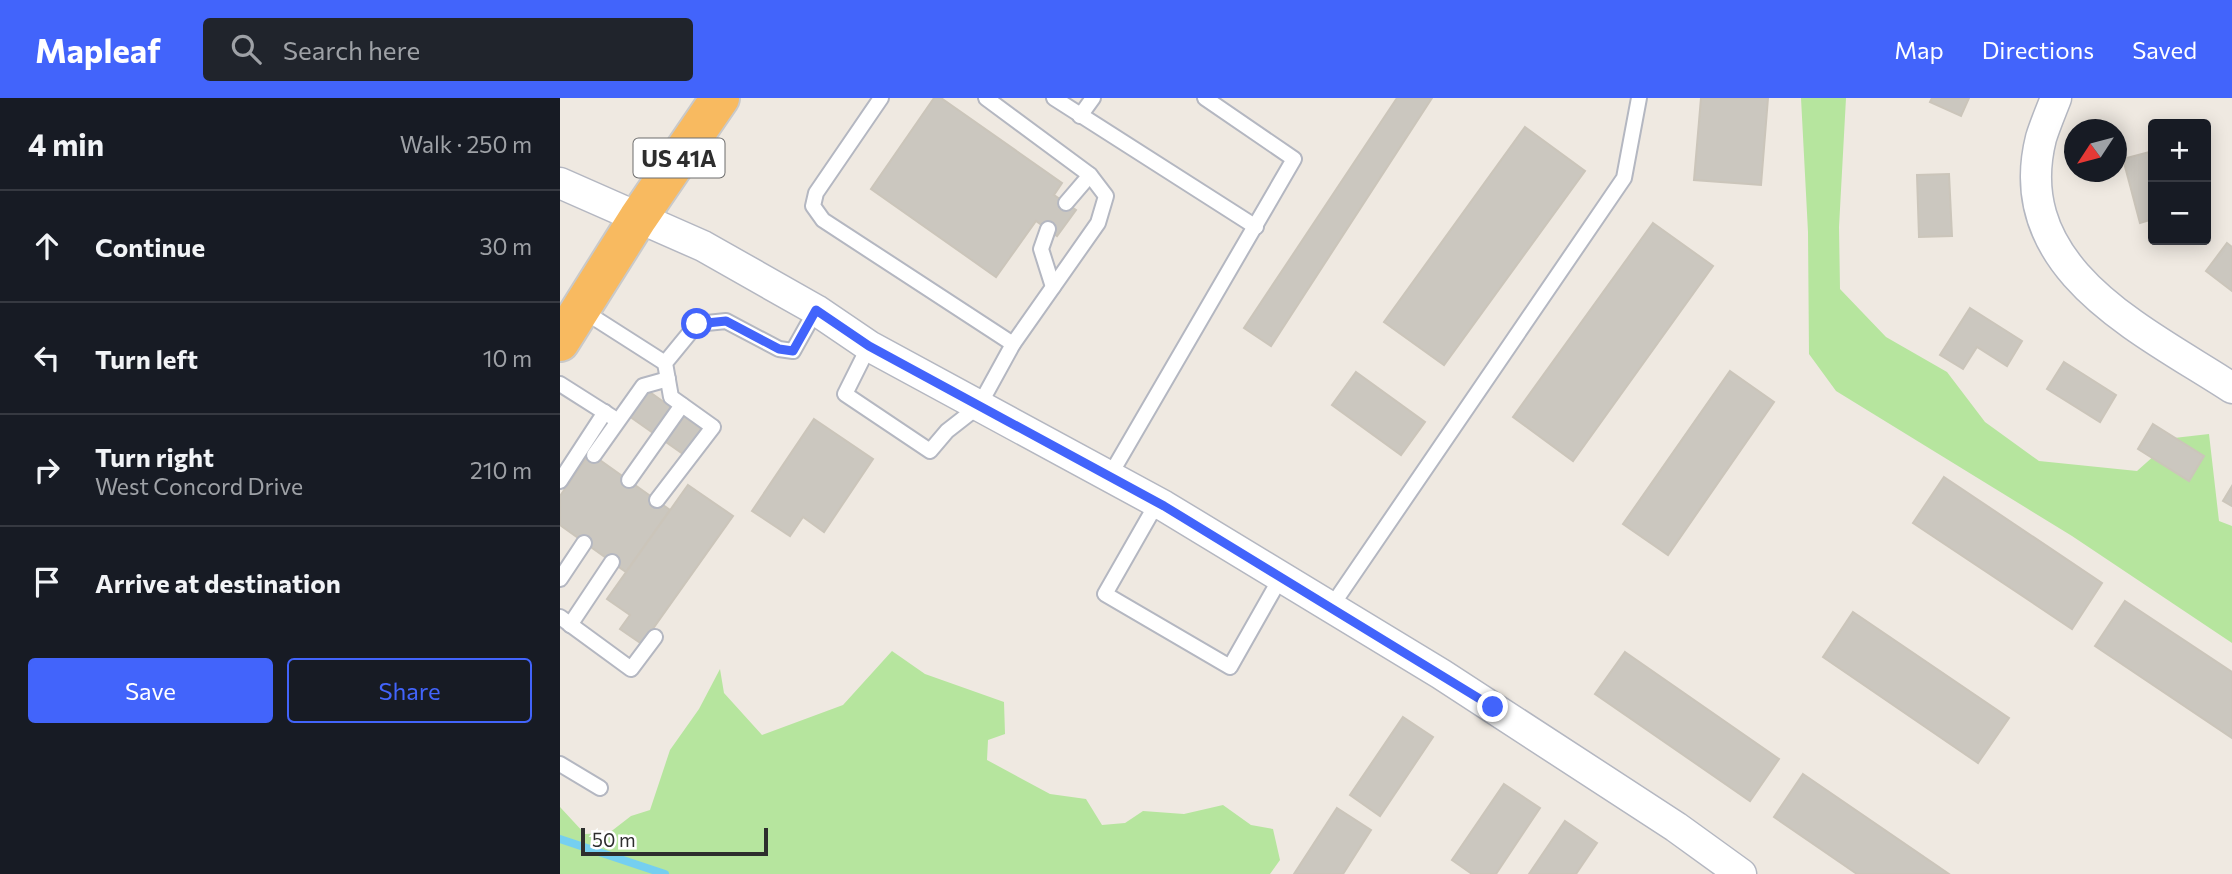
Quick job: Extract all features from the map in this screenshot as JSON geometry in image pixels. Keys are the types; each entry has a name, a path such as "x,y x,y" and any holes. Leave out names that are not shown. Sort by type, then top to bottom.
{"highway":[{"name":"US 41A","path":"560,342 638,218 720,98"}],"street":[{"path":"2056,98 2041,139 2036,179 2042,221 2063,261 2086,289 2119,314 2232,388"},
{"path":"560,183 703,246 816,310 869,346 1157,503 1506,716 1741,874"}],"lane":[{"path":"881,98 816,193 813,206 823,220 1013,344"},
{"path":"869,346 845,394 930,451 947,431 979,406 1013,344 1098,223 1106,196 1090,175 986,98"},
{"path":"1054,98 1256,227"},
{"path":"1080,116 1093,98"},
{"path":"1109,477 1294,159 1205,98"},
{"path":"1331,607 1624,178 1639,98"},
{"path":"1066,203 1090,175"},
{"path":"1048,229 1041,249 1053,287"},
{"path":"582,310 665,363 671,397 713,427 657,500"},
{"path":"665,363 697,324 726,321 779,349 793,351 816,310"},
{"path":"594,456 643,386 668,379"},
{"path":"560,384 619,422"},
{"path":"629,480 682,405"},
{"path":"560,481 605,412"},
{"path":"1157,503 1105,594 1230,667 1281,577"},
{"path":"560,579 584,543"},
{"path":"612,562 565,621 631,669 655,637"},
{"path":"560,764 600,788"}],"green space":[{"path":"1801,98 1846,98 1839,227 1840,289 1886,337 1947,372 1985,422 2039,461 2137,471 2174,438 2209,434 2219,521 2232,526 2232,643 2072,536 1836,391 1809,354 1808,232"},
{"path":"892,651 925,674 1004,702 1005,734 988,740 987,760 1050,794 1086,799 1102,825 1125,823 1143,811 1184,814 1223,805 1251,825 1273,829 1280,860 1270,874 560,874 560,807 585,834 609,833 631,816 650,810 670,750 699,709 720,669 724,693 762,735 843,705"}],"building":[{"path":"934,98 941,98 1062,183 1054,195 1076,210 1057,236 1036,221 996,277 871,189"},
{"path":"1397,98 1432,98 1271,346 1244,328"},
{"path":"1701,98 1768,98 1761,185 1694,180"},
{"path":"1932,98 1969,98 1961,116 1930,102"},
{"path":"1525,127 1585,171 1444,365 1384,322"},
{"path":"2148,152 2148,221 2140,223 2127,174 2127,158"},
{"path":"1949,174 1952,236 1919,237 1917,175"},
{"path":"1653,223 1713,266 1573,461 1513,417"},
{"path":"2227,243 2232,247 2232,291 2206,271"},
{"path":"1970,308 2022,341 2007,366 1977,347 1963,369 1940,355"},
{"path":"2064,362 2116,395 2100,422 2047,389"},
{"path":"1730,371 1774,402 1668,555 1623,524"},
{"path":"1356,372 1425,422 1401,455 1332,405"},
{"path":"647,390 704,431 686,456 629,416"},
{"path":"814,419 873,459 824,532 803,517 790,536 752,511"},
{"path":"2153,424 2204,456 2189,481 2138,449"},
{"path":"590,453 670,510 626,572 560,525 560,496"},
{"path":"1944,477 2102,583 2072,629 1913,523"},
{"path":"688,485 733,516 642,644 620,629 630,615 607,599"},
{"path":"2232,486 2232,506 2223,501"},
{"path":"2125,601 2232,672 2232,738 2095,646"},
{"path":"1853,612 2009,718 1978,763 1823,657"},
{"path":"1625,652 1779,759 1750,801 1595,694"},
{"path":"1403,717 1433,737 1380,816 1350,795"},
{"path":"1803,774 1949,874 1857,874 1774,817"},
{"path":"1504,784 1540,808 1496,874 1472,874 1452,860"},
{"path":"1337,808 1371,830 1343,874 1294,874"},
{"path":"1565,821 1597,843 1576,874 1529,874"}],"waterway":[{"path":"560,839 665,874"}],"route":[{"path":"697,324 726,321 779,349 793,351 816,310 869,346 1164,506 1493,707"}]}
